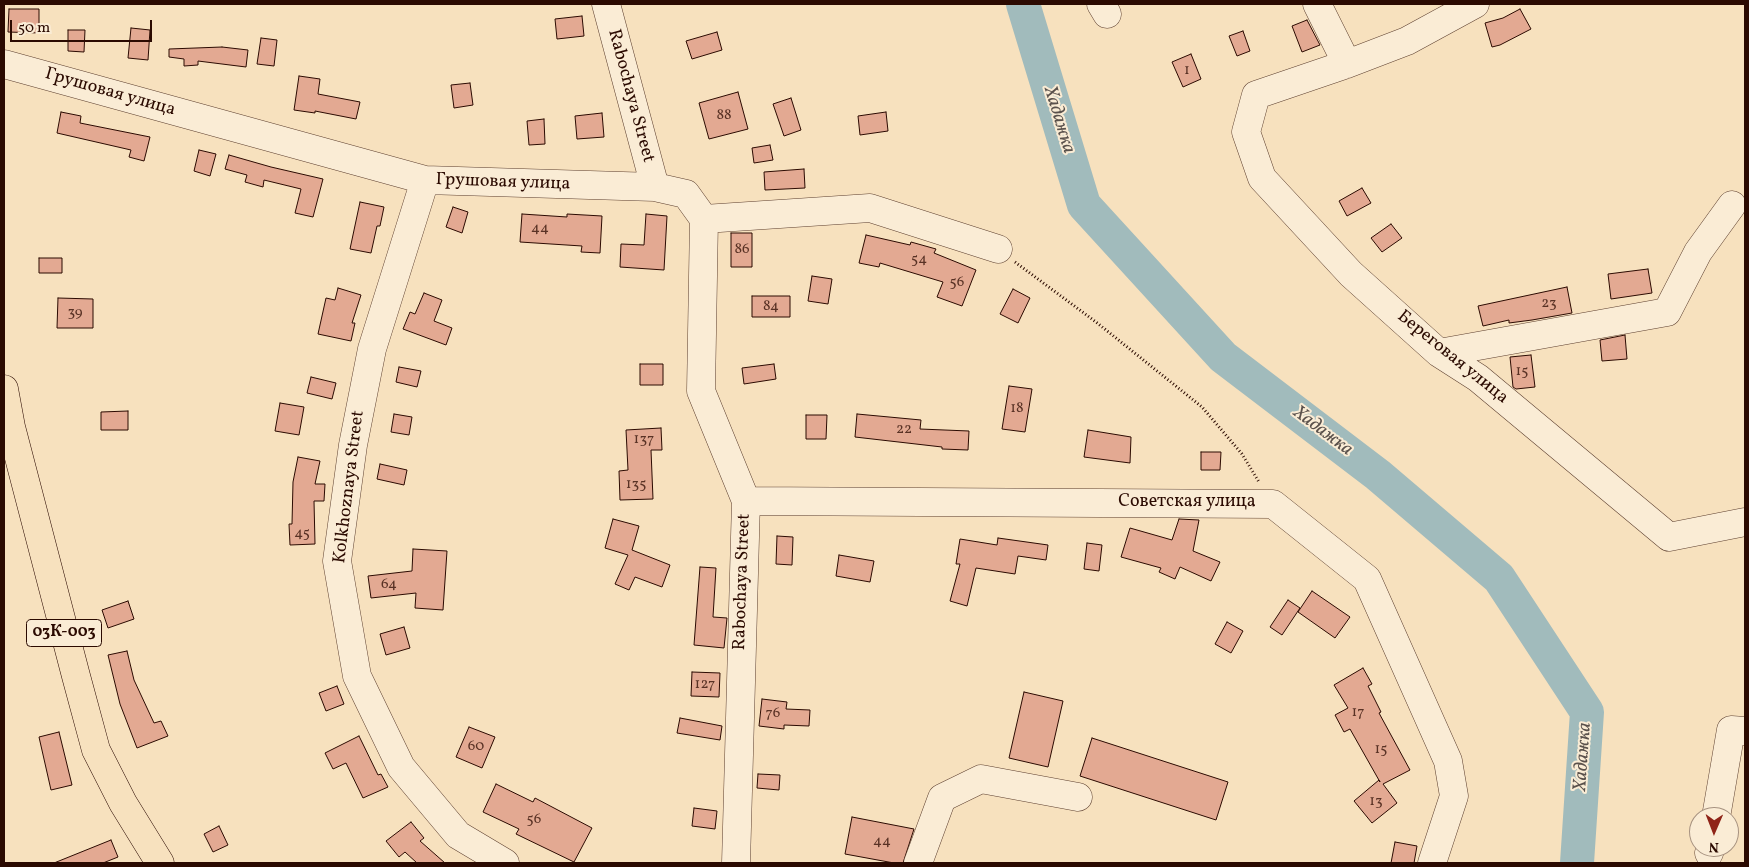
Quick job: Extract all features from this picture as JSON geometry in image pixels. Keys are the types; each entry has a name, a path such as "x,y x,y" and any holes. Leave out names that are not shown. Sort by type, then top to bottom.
{"main road":[{"name":"03К-003","path":"4,389 14,437 96,750 123,804 160,863"}],"street":[{"name":"Rabochaya Street","path":"606,4 655,188"},
{"path":"1317,4 1347,64 1407,41 1475,4"},
{"name":"Грушовая улица","path":"4,64 425,180 655,188 686,194 704,218"},
{"name":"Береговая улица","path":"1347,64 1256,95 1246,132 1262,178 1351,274 1439,353 1478,378 1669,537 1745,522"},
{"name":"Kolkhoznaya Street","path":"425,180 372,349 353,445 338,561 357,676 401,767 458,835 505,863"},
{"path":"1439,353 1667,312 1698,252 1732,205"},
{"path":"704,218 870,208 998,250"},
{"name":"Rabochaya Street","path":"704,218 701,390 746,501 736,863"},
{"name":"Советская улица","path":"746,501 1273,504 1367,579 1448,761 1454,796 1432,863"},
{"path":"1719,807 1738,730"},
{"path":"918,863 942,798 981,779 1078,797"}],"path":[{"path":"998,250 1096,322 1202,407 1242,454 1273,504"}],"building":[{"path":"9,9 39,9 39,33 8,32"},
{"path":"1520,9 1531,29 1500,45 1492,47 1485,23 1503,18"},
{"path":"582,16 584,36 557,39 555,19"},
{"path":"1307,20 1320,45 1302,52 1292,26"},
{"path":"131,28 150,30 148,60 128,58"},
{"path":"68,30 85,30 84,52 68,51"},
{"path":"1243,31 1250,51 1237,56 1229,36"},
{"path":"717,32 722,50 692,59 686,41"},
{"path":"261,38 277,40 274,66 257,64"},
{"path":"222,47 248,50 246,67 198,61 198,65 184,66 184,59 169,57 169,49"},
{"path":"1191,54 1201,79 1183,87 1172,62"},
{"path":"299,76 320,79 318,94 360,102 356,119 315,111 315,113 294,110"},
{"path":"470,83 473,105 454,108 451,85"},
{"path":"738,92 748,129 709,139 699,103"},
{"path":"791,98 801,130 784,136 773,104"},
{"path":"61,112 81,116 80,123 150,137 144,161 129,157 131,150 57,133"},
{"path":"886,112 888,131 860,135 858,116"},
{"path":"602,113 604,137 577,139 575,116"},
{"path":"544,119 545,144 529,145 527,121"},
{"path":"770,145 773,160 754,163 752,148"},
{"path":"199,150 216,154 210,176 194,171"},
{"path":"229,155 323,179 313,217 295,213 301,189 264,180 263,187 245,182 247,175 225,169"},
{"path":"804,169 805,188 765,190 764,172"},
{"path":"1362,188 1371,203 1347,216 1339,201"},
{"path":"360,202 384,207 380,226 377,226 371,253 350,249"},
{"path":"453,207 468,212 462,233 446,227"},
{"path":"522,214 567,217 567,214 602,216 600,253 581,252 582,246 520,242"},
{"path":"646,214 667,216 664,270 620,267 621,244 644,245"},
{"path":"1391,224 1402,238 1382,252 1371,238"},
{"path":"731,233 752,233 752,267 731,267"},
{"path":"866,235 910,245 911,242 936,249 934,253 976,270 962,306 937,297 943,282 880,263 879,267 859,263"},
{"path":"39,258 62,258 62,273 39,273"},
{"path":"1648,269 1652,293 1611,299 1608,274"},
{"path":"812,276 832,279 828,304 808,301"},
{"path":"1567,287 1572,313 1509,323 1509,320 1483,326 1478,306"},
{"path":"338,288 361,295 352,323 355,323 351,341 318,334 326,298 335,300"},
{"path":"1013,289 1030,298 1018,323 1000,314"},
{"path":"424,293 442,300 434,321 452,328 446,345 403,329 410,312 415,314"},
{"path":"752,296 790,296 790,317 752,317"},
{"path":"58,298 93,299 93,328 57,328"},
{"path":"1625,335 1627,359 1602,361 1600,340"},
{"path":"1531,355 1535,387 1516,389 1513,387 1510,357"},
{"path":"640,364 663,364 663,385 640,385"},
{"path":"774,364 776,379 744,384 742,368"},
{"path":"399,367 421,371 417,387 396,382"},
{"path":"311,377 336,383 332,399 307,393"},
{"path":"1009,386 1032,389 1025,432 1002,429"},
{"path":"280,403 304,407 299,435 275,431"},
{"path":"128,411 128,430 101,430 101,412"},
{"path":"394,414 412,417 409,435 391,432"},
{"path":"857,414 921,420 920,429 969,431 968,450 942,449 942,447 855,437"},
{"path":"806,415 827,415 826,439 806,439"},
{"path":"661,428 662,450 651,450 653,499 620,500 619,471 628,470 626,430"},
{"path":"1088,430 1131,437 1130,463 1084,457"},
{"path":"1201,452 1221,452 1220,470 1201,470"},
{"path":"298,457 320,461 315,484 325,484 324,501 314,501 315,544 290,545 289,524 292,524 293,482"},
{"path":"380,464 407,470 404,485 377,479"},
{"path":"613,519 639,526 632,550 670,565 662,587 635,577 629,590 615,584 628,555 605,548"},
{"path":"1179,519 1199,520 1193,551 1220,562 1211,581 1180,567 1175,579 1159,572 1161,568 1121,557 1130,528 1172,540"},
{"path":"777,536 793,537 792,565 776,564"},
{"path":"998,538 1048,545 1046,560 1018,556 1015,574 976,568 967,606 950,601 960,564 956,564 960,539 997,545"},
{"path":"1087,543 1102,545 1099,571 1084,569"},
{"path":"413,549 447,551 443,610 415,608 416,593 371,598 368,576 412,571"},
{"path":"839,555 874,561 870,582 836,576"},
{"path":"700,567 716,568 713,617 727,618 724,648 694,645"},
{"path":"1312,591 1350,617 1335,638 1298,612"},
{"path":"1288,600 1300,608 1282,635 1270,627"},
{"path":"128,601 134,619 108,628 102,610"},
{"path":"1227,622 1243,631 1231,653 1215,644"},
{"path":"404,627 410,648 386,655 380,634"},
{"path":"127,651 134,680 154,723 161,721 168,736 137,748 120,704 108,655"},
{"path":"1363,668 1372,684 1368,686 1381,712 1379,713 1410,770 1383,784 1397,803 1372,823 1354,801 1379,780 1350,729 1344,732 1335,715 1348,708 1334,685"},
{"path":"692,672 720,673 719,697 691,696"},
{"path":"337,686 344,704 326,711 319,693"},
{"path":"1024,692 1063,701 1048,767 1009,758"},
{"path":"762,699 787,702 786,709 810,710 809,726 784,725 784,729 759,726"},
{"path":"680,718 722,726 720,740 677,733"},
{"path":"469,727 495,737 482,768 456,757"},
{"path":"59,732 72,785 51,790 39,737"},
{"path":"359,736 378,775 381,774 388,787 363,798 346,763 333,769 325,753"},
{"path":"1092,738 1228,782 1216,820 1080,776"},
{"path":"758,774 780,775 779,790 757,788"},
{"path":"496,784 533,802 535,798 592,828 574,862 516,834 519,829 483,812"},
{"path":"694,808 717,811 715,829 692,826"},
{"path":"852,817 914,829 903,863 845,854"},
{"path":"411,822 424,838 420,841 445,863 417,863 405,852 399,857 386,841"},
{"path":"219,826 228,845 213,852 204,834"},
{"path":"111,840 118,857 103,863 54,863"},
{"path":"1395,842 1417,846 1414,863 1391,863"}],"waterway":[{"name":"Хадажка","path":"1023,4 1084,205 1223,357 1378,475 1499,578 1587,712 1577,863"}]}
